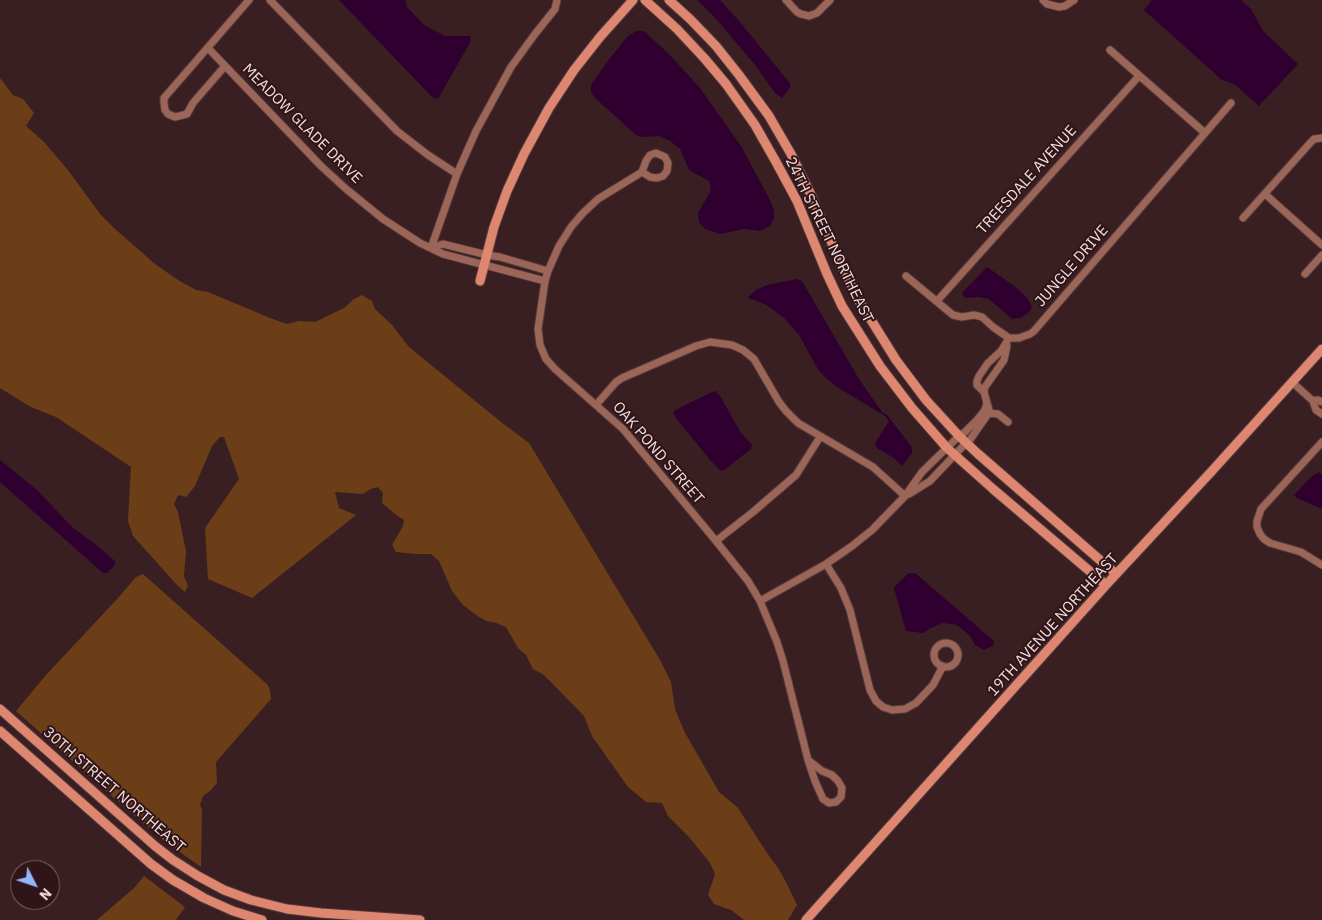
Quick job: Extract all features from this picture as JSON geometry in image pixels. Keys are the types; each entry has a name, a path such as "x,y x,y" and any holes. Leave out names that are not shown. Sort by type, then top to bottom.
{"street":[{"path":"225,66 193,102 187,114 175,117 168,114 165,110 164,98 249,0"},
{"path":"270,0 397,131 457,174"},
{"path":"431,248 457,174 476,131 512,67 530,40 555,9 557,0"},
{"path":"480,281 494,227 507,191 524,154 549,108 574,70 633,0"},
{"name":"24TH STREET NORTHEAST","path":"646,0 705,59 726,84 755,126 796,201 842,306 880,366 922,420 947,448 1106,585"},
{"name":"24TH STREET NORTHEAST","path":"669,0 716,46 769,116 791,154 812,197 858,299 877,332 926,400 967,444 1116,574"},
{"path":"786,0 797,12 809,16 817,13 830,0"},
{"path":"1043,0 1047,4 1059,7 1065,6 1074,0"},
{"name":"MEADOW GLADE DRIVE","path":"208,48 321,166 383,219 420,243 443,254 545,281"},
{"path":"1110,50 1205,132"},
{"name":"TREESDALE AVENUE","path":"937,302 1138,76"},
{"name":"JUNGLE DRIVE","path":"1009,338 1026,336 1034,331 1231,103"},
{"path":"1243,218 1311,142 1314,139 1322,138"},
{"name":"OAK POND STREET","path":"642,172 598,199 571,227 559,246 545,281 538,329 540,345 546,359 555,369 623,429 748,581 760,601 777,642 808,760 815,781 823,799 829,802 836,802 841,797 842,788 838,781 808,760"},
{"path":"1265,194 1322,245"},
{"path":"431,248 444,244 487,255 500,256 548,271"},
{"path":"1305,274 1322,255"},
{"path":"906,276 953,315 982,317 1009,338"},
{"path":"904,496 930,481 967,444 988,413 989,410 984,392 978,385 980,376 988,363 1009,338"},
{"path":"984,392 985,387 1004,360 1009,338"},
{"path":"596,404 622,378 696,346 710,342 732,345 754,359 786,411 798,423 873,467 904,496"},
{"name":"19TH AVENUE NORTHEAST","path":"806,920 1106,585 1322,349"},
{"path":"1292,382 1313,401 1316,410 1322,414"},
{"path":"1313,401 1318,400 1322,402"},
{"path":"760,601 826,564 872,530 904,496 921,474 977,420 985,410 987,403"},
{"path":"988,413 998,414 1008,422"},
{"path":"716,541 796,475 820,437"},
{"path":"1322,442 1262,509 1257,521 1257,527 1264,539 1270,543 1302,552 1322,565"},
{"path":"826,564 841,588 850,610 870,690 876,701 883,707 892,710 905,709 911,706 933,685 943,666"},
{"name":"30TH STREET NORTHEAST","path":"0,709 155,846 198,876 224,890 251,900 287,909 420,920"},
{"name":"30TH STREET NORTHEAST","path":"0,731 152,864 173,880 204,898 262,920"}],"shaded area":[{"path":"339,0 405,0 407,7 424,25 445,36 470,36 471,41 438,99 432,97"},
{"path":"697,0 720,0 739,21 790,83 790,88 782,98 775,93 755,65 718,21"},
{"path":"1152,0 1241,0 1251,9 1263,31 1298,64 1259,106 1234,84 1222,80 1144,10"},
{"path":"636,31 644,31 670,55 700,88 741,146 774,210 774,218 770,226 760,231 744,229 720,234 705,229 699,222 698,213 711,190 709,181 689,170 680,149 670,141 659,136 643,137 636,135 594,97 591,92 591,85 628,36"},
{"path":"0,78 13,95 23,99 34,113 26,126 44,142 67,169 101,215 155,264 178,280 196,290 208,292 287,324 299,321 315,322 344,308 362,295 372,301 375,309 392,325 409,347 529,443 660,660 671,682 675,709 684,731 719,792 738,808 786,882 797,905 788,920 744,920 731,910 714,904 708,895 715,874 710,863 689,837 668,816 662,803 646,802 628,787 592,736 584,716 544,675 533,669 526,655 518,648 506,627 486,621 463,605 452,591 439,561 431,554 396,552 392,545 403,526 404,520 382,503 383,493 378,487 362,494 335,492 339,508 356,515 252,598 208,579 205,528 239,479 224,437 220,437 212,446 195,486 186,497 178,495 174,504 178,512 186,551 184,576 188,586 185,592 177,585 133,536 128,521 131,467 56,417 31,407 0,388"},
{"path":"987,267 1017,288 1028,299 1032,307 1029,312 1021,318 1012,319 989,299 978,297 965,298 962,293"},
{"path":"797,279 802,281 859,379 882,412 887,415 912,447 912,453 902,466 876,446 875,443 889,421 885,416 827,379 819,371 799,335 785,319 768,306 748,297 756,290 767,285"},
{"path":"716,391 741,433 752,445 751,449 723,471 710,460 673,413 675,410"},
{"path":"0,460 38,491 72,527 116,562 114,566 107,573 103,573 0,482"},
{"path":"1319,472 1322,475 1322,509 1294,495 1312,476"},
{"path":"909,573 915,573 994,641 993,646 984,650 975,645 970,636 957,625 943,623 923,633 906,631 894,587"},
{"path":"143,574 268,685 270,691 271,699 216,762 217,783 203,796 200,805 202,809 201,867 163,840 16,711 46,675 136,577"},
{"path":"144,876 185,907 176,920 97,920 134,888"}]}
